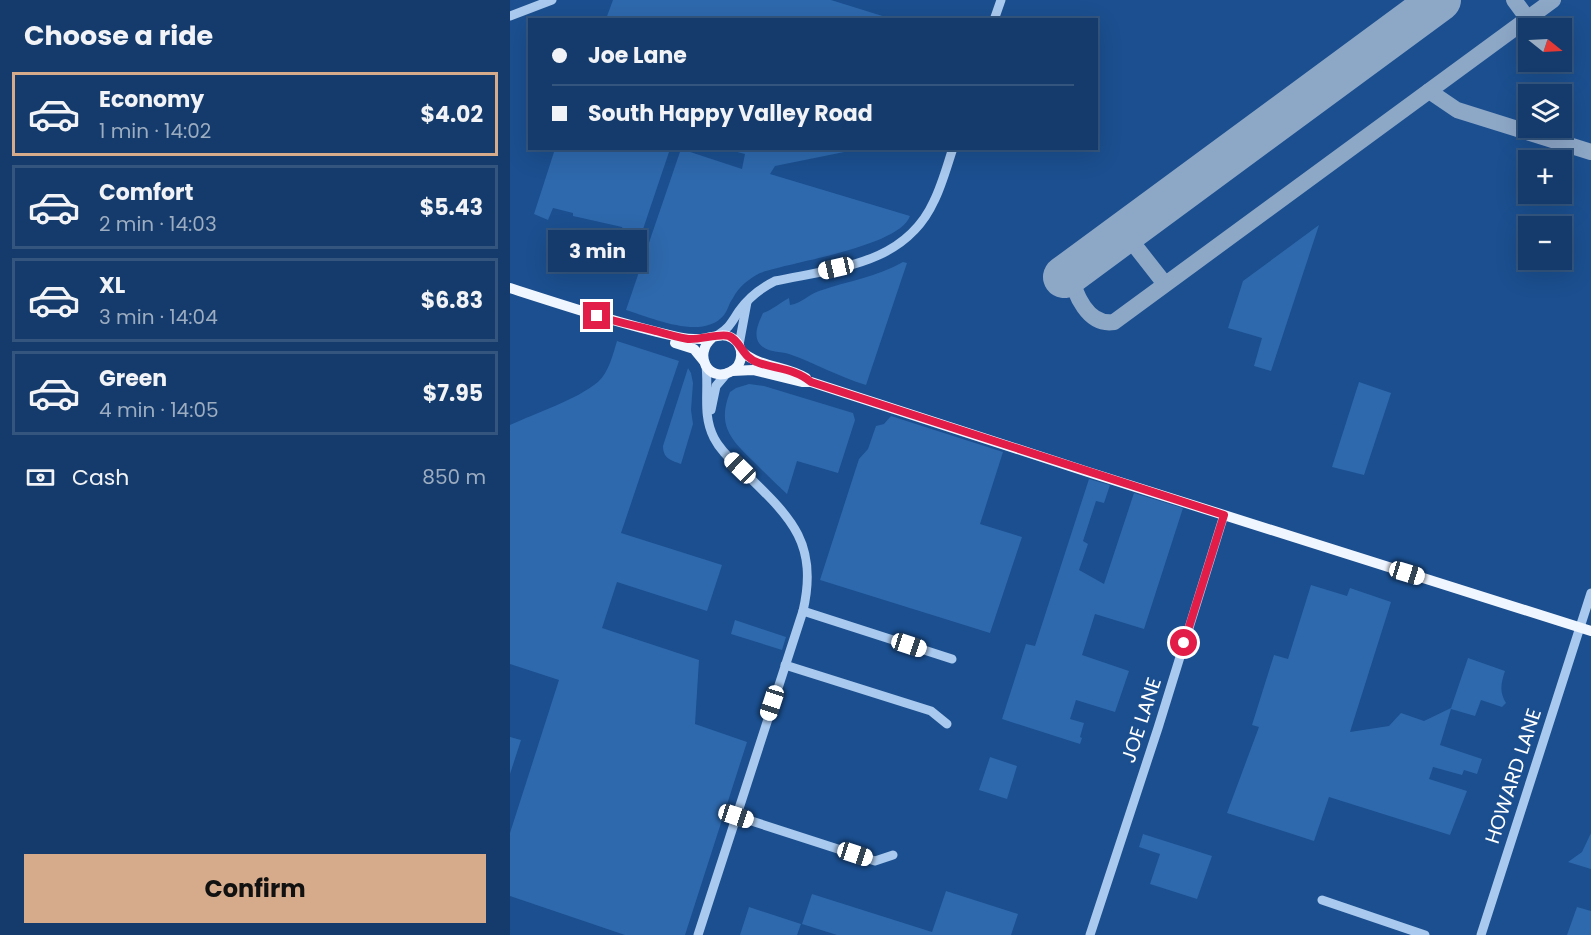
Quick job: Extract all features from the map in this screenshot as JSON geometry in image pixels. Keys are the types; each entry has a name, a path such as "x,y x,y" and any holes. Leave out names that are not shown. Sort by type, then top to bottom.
{"main road":[{"path":"510,288 636,328 690,339 730,337 758,363 795,372 811,382"},
{"path":"636,328 662,340 689,347 717,374 764,372 802,382 811,382 1591,632"},
{"path":"704,363 704,347 715,337"},
{"path":"730,372 739,363 740,348"}],"street":[{"path":"510,16 552,0"},
{"path":"995,18 1001,0"},
{"path":"715,337 732,325 739,311 763,287 870,260 907,239 919,226 935,200 952,150"},
{"path":"740,348 747,302"},
{"path":"698,935 807,596 807,566 799,535 783,509 725,454 715,441 706,414 708,385 704,363"},
{"path":"708,421 716,386 730,372"},
{"name":"JOE LANE","path":"1090,935 1224,515"},
{"name":"HOWARD LANE","path":"1481,935 1591,593"},
{"path":"803,611 952,659"},
{"path":"785,665 931,711 947,724"},
{"path":"736,816 875,861 893,855"},
{"path":"1322,900 1425,935"}],"shaded area":[{"path":"613,0 831,0 889,18 606,18"},
{"path":"555,150 670,150 637,247 632,249 622,227 573,216 573,213 553,208 548,220 534,214"},
{"path":"681,150 742,169 745,154 730,150 854,150 775,166 770,174 910,216 902,227 866,245 760,273 741,286 724,315 715,323 691,327 677,325 626,310"},
{"path":"1319,225 1271,371 1254,366 1262,338 1228,328 1243,281"},
{"path":"903,262 907,263 866,385 789,354 769,350 759,343 758,324 763,313 785,300 789,298 790,305 794,304 815,292 872,275"},
{"path":"617,341 679,361 621,533 722,565 707,611 617,582 602,628 699,660 695,724 747,742 685,935 625,935 510,896 510,833 559,680 510,664 510,425 567,400 598,382 608,368"},
{"path":"688,368 693,383 691,410 693,424 681,464 668,458 663,446"},
{"path":"1359,382 1391,393 1364,475 1332,467"},
{"path":"749,384 764,386 853,413 855,420 838,473 797,461 787,494 738,446 728,431 726,404 730,392"},
{"path":"891,416 1003,452 980,524 1022,537 990,633 820,580 859,459 868,449 876,426 884,424"},
{"path":"1089,479 1110,485 1104,503 1096,501 1083,541 1088,544 1079,570 1104,584 1134,493 1183,508 1144,629 1095,614 1082,655 1129,671 1115,712 1076,700 1070,719 1084,723 1080,744 1002,719 1026,644 1035,646"},
{"path":"1311,585 1347,596 1350,588 1391,602 1350,732 1389,726 1401,713 1424,721 1451,708 1468,658 1505,671 1501,687 1506,703 1502,707 1481,700 1475,716 1451,709 1440,745 1482,759 1477,774 1464,770 1462,775 1433,767 1429,779 1467,791 1450,835 1329,797 1314,841 1227,813 1259,727 1252,725 1274,655 1288,659"},
{"path":"735,620 786,637 782,650 731,634"},
{"path":"510,737 521,740 510,774"},
{"path":"990,757 1017,766 1007,799 979,790"},
{"path":"1591,833 1591,869 1568,862 1582,852"},
{"path":"1143,834 1212,856 1197,899 1150,884 1160,854 1139,847"},
{"path":"946,891 1018,914 1011,935 837,935 802,924 812,894 932,932"},
{"path":"749,907 801,924 797,935 740,935"},
{"path":"1577,907 1591,911 1591,935 1567,935"}],"taxiway":[{"path":"1514,0 1527,18"},
{"path":"1071,273 1079,299 1090,314 1105,322 1114,322 1553,0"},
{"path":"1429,91 1457,110 1591,152"},
{"path":"1125,233 1165,284"}],"runway":[{"path":"1064,277 1440,0"}],"route":[{"path":"597,316 680,338 701,339 724,335 735,340 741,351 758,363 783,368 804,376 811,382 1224,515 1184,643"}]}
